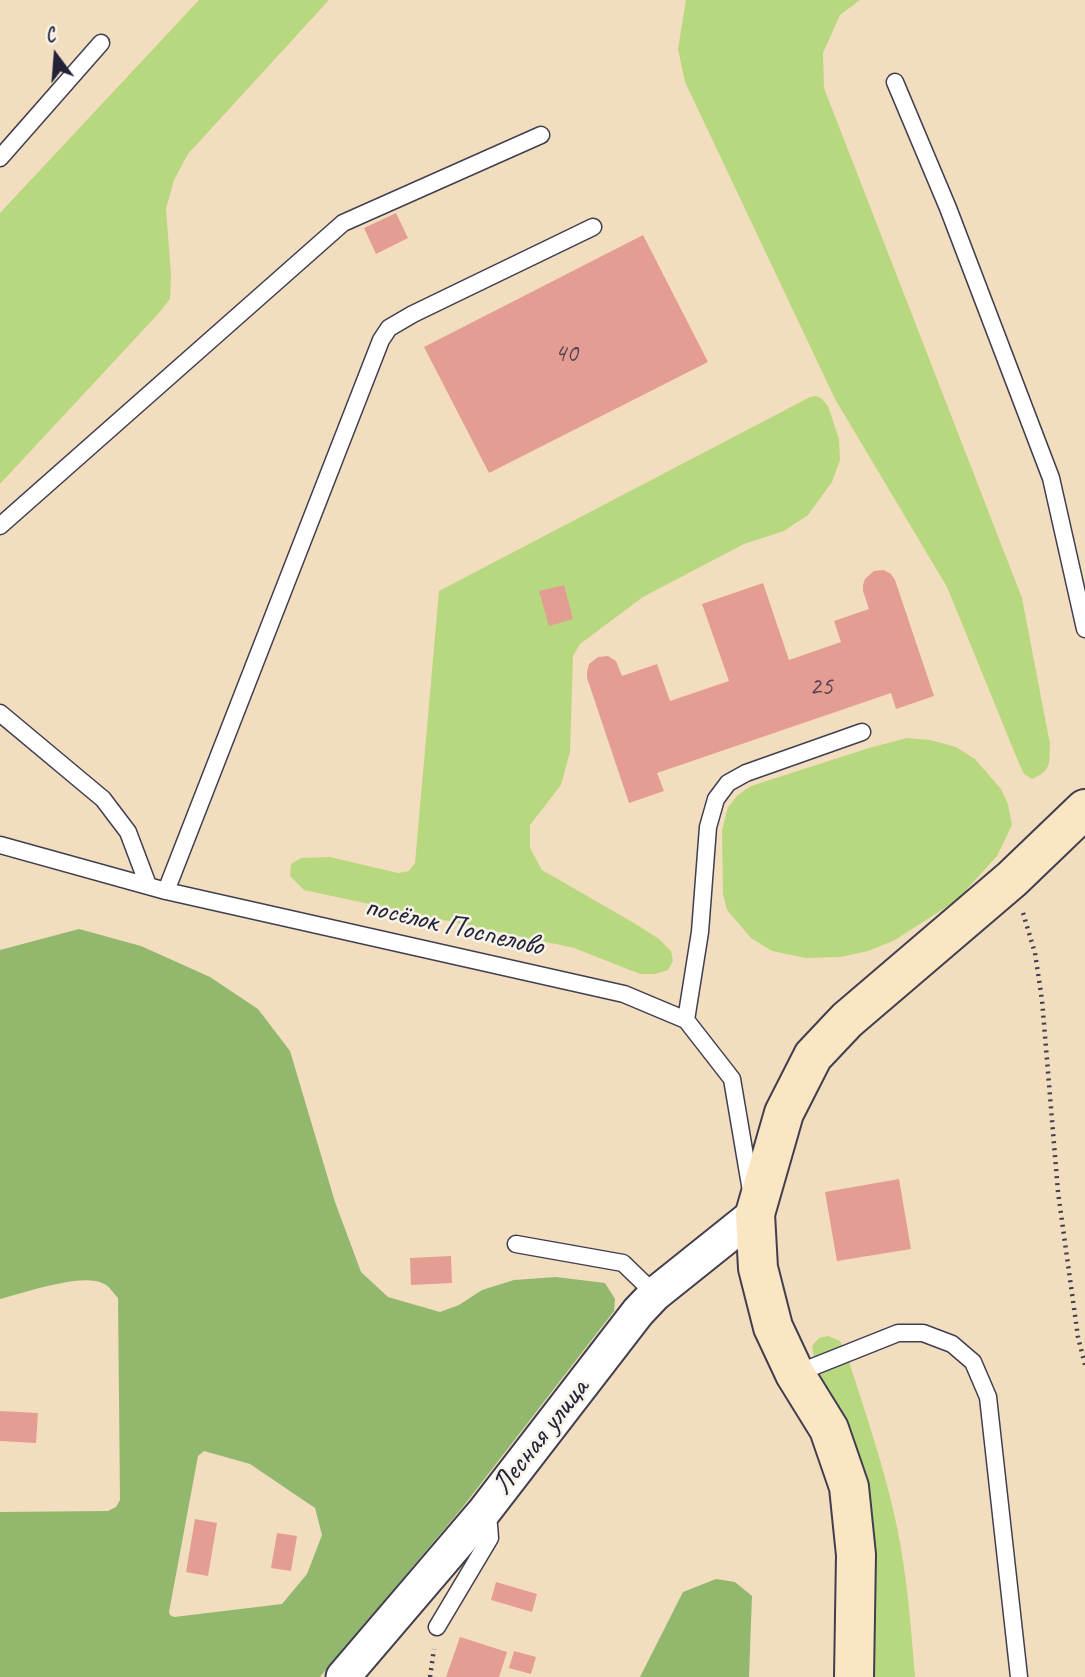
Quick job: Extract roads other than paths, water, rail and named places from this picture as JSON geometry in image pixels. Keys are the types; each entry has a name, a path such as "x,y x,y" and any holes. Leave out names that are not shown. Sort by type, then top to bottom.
{"main road":[{"path":"854,1677 856,1555 849,1487 830,1429 795,1374 773,1327 758,1268 755,1214 784,1113 813,1056 847,1020 1012,879 1085,809"}],"street":[{"name":"Лесная улица","path":"343,1677 483,1513 638,1312 655,1294 755,1214"}],"lane":[{"path":"0,158 101,43"},
{"path":"895,82 948,208 1051,478 1085,629"},
{"path":"0,526 343,223 541,135"},
{"path":"166,891 381,340 389,328 413,314 593,227"},
{"path":"0,713 103,799 128,832 148,885"},
{"path":"686,1020 700,932 708,827 716,799 728,783 746,773 862,732"},
{"name":"посёлок Поспелово","path":"0,845 166,891 624,994 686,1020 732,1079 755,1214"},
{"path":"516,1244 623,1263 655,1294"},
{"path":"795,1374 898,1333 923,1333 952,1344 973,1362 988,1397 1019,1677"},
{"path":"437,1627 491,1538 483,1513"}]}
